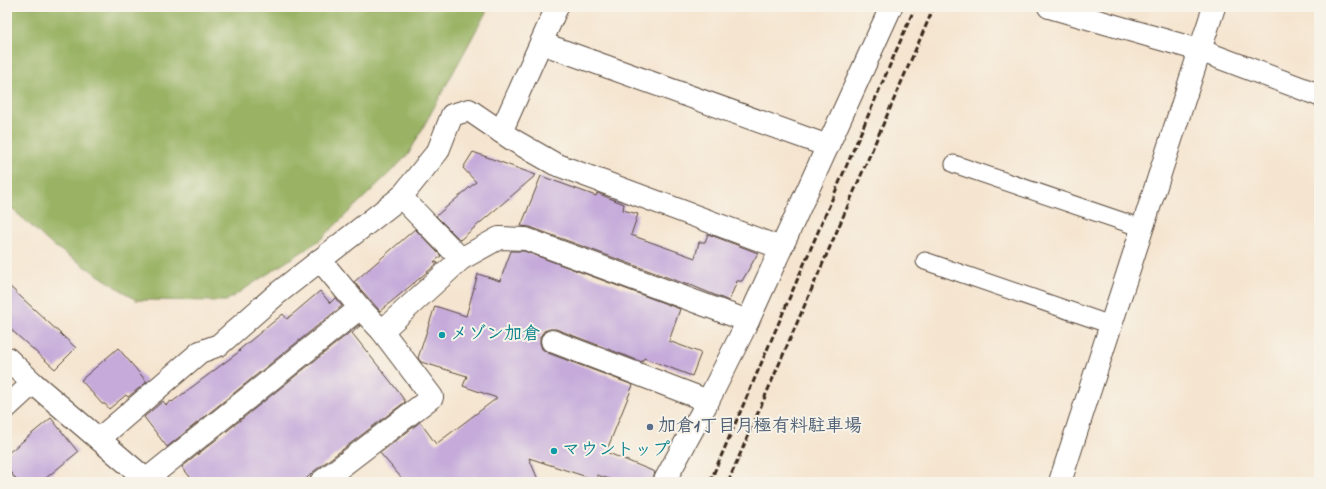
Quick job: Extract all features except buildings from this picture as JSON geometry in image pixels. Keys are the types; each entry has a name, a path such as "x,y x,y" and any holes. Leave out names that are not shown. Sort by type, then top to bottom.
{"street":[{"path":"501,132 557,7"},
{"path":"664,482 708,401 748,321 891,7"},
{"path":"1048,7 1199,50 1319,95"},
{"path":"1060,482 1214,7"},
{"path":"540,43 828,146"},
{"path":"99,439 200,352 218,345 278,293 401,197 438,151 452,115 469,110 501,132 556,164 781,248"},
{"path":"401,197 461,259"},
{"path":"382,331 461,259 499,238 526,239 748,321"},
{"path":"320,260 360,308 382,331 432,397 321,482"},
{"path":"7,358 33,383 148,481 360,308"},
{"path":"552,341 708,401"},
{"path":"7,407 33,383"}],"lane":[{"path":"954,164 1142,228"},
{"path":"925,261 1111,325"}],"green space":[{"path":"7,7 489,7 408,155 320,240 226,301 136,300 51,244 7,204"}],"railway":[{"path":"710,482 915,7"},
{"path":"728,482 934,7"}],"place":[{"name":"メゾン加倉","path":"442,335"},
{"name":"加倉1丁目月極有料駐車場","path":"650,427"},
{"name":"マウントップ","path":"554,451"}]}
